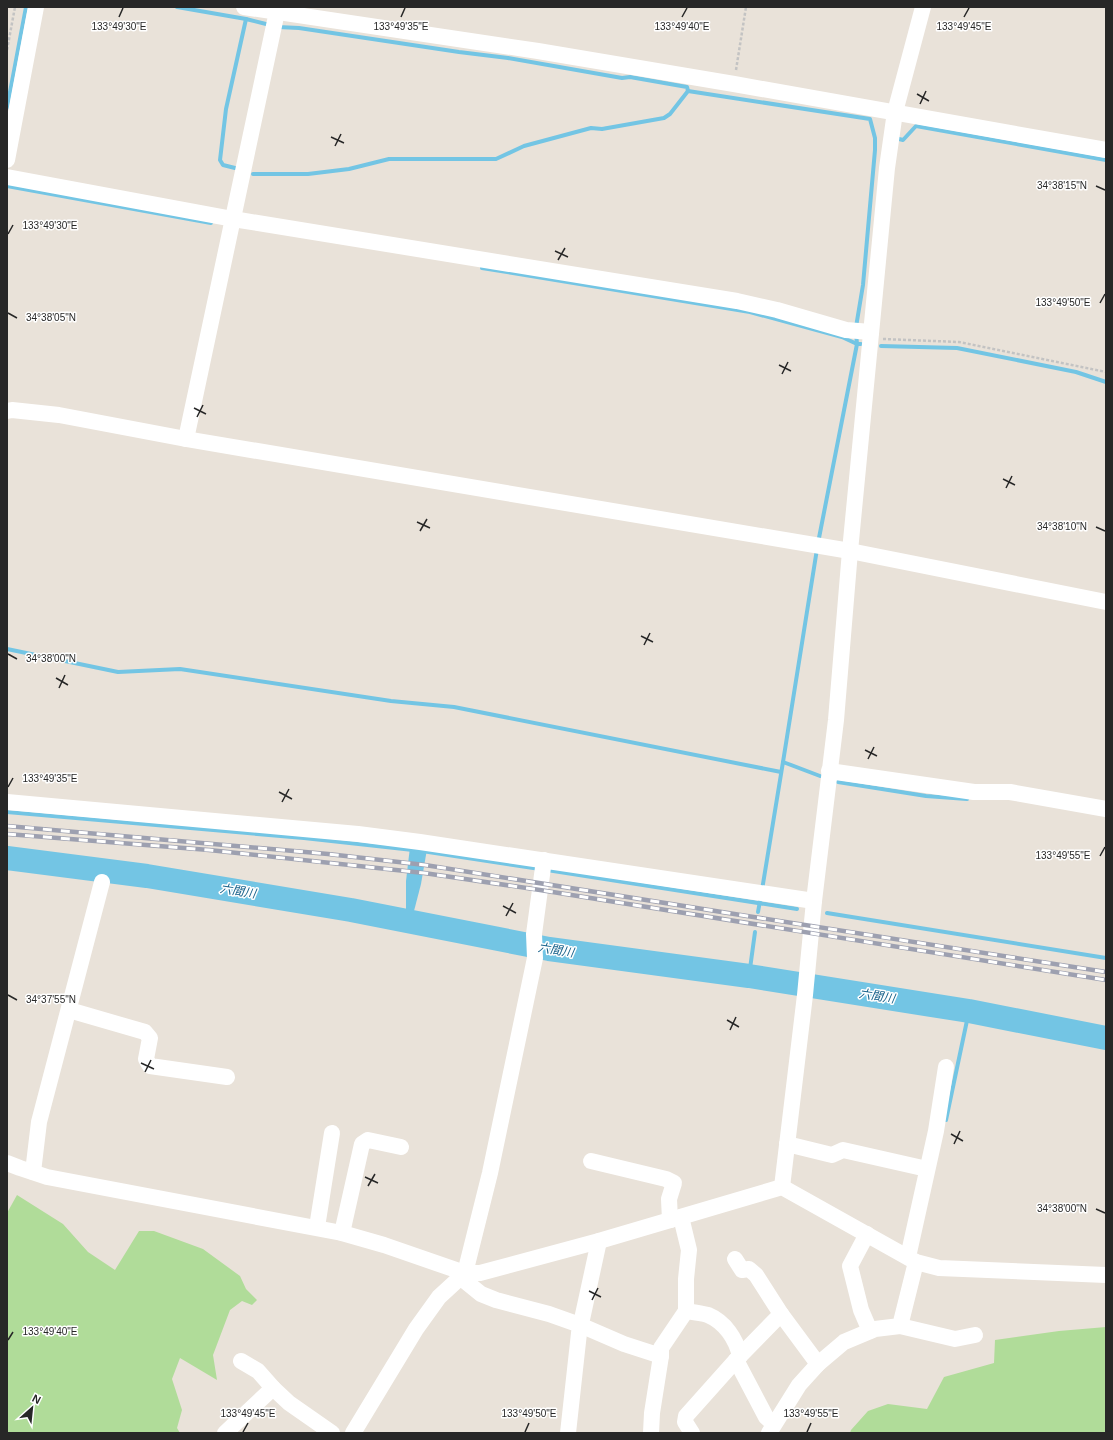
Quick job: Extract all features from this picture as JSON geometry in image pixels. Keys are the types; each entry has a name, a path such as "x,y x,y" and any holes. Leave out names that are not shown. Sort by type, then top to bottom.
{"street":[{"path":"7,160 36,7"},
{"path":"244,7 275,18 538,51 895,112 1106,150"},
{"path":"782,1187 836,720 850,551 862,333 895,112 923,7"},
{"path":"186,439 275,18"},
{"path":"7,177 232,224 737,301 777,310 862,333"},
{"path":"7,411 12,410 58,415 186,439 850,551 1106,602"},
{"path":"829,771 974,792 1010,792 1106,809"},
{"path":"7,802 358,834 420,842 543,867 760,893 814,901"},
{"path":"353,1433 416,1329 439,1297 462,1275 490,1173 535,958 534,934 543,867"},
{"path":"33,1172 39,1122 102,882"},
{"path":"68,1010 145,1032 150,1038 146,1059 150,1066 227,1077"},
{"path":"900,1326 936,1131 946,1068"},
{"path":"317,1227 332,1133"},
{"path":"342,1232 362,1144 368,1140 401,1147"},
{"path":"787,1144 832,1155 843,1150 928,1169"},
{"path":"591,1161 666,1179 674,1183 668,1199 689,1250 686,1279 686,1311 662,1348 652,1413 651,1433"},
{"path":"7,1163 33,1172 70,1181 342,1232 384,1245 462,1275 482,1294 496,1300 549,1314 580,1325 624,1344 661,1356"},
{"path":"462,1275 480,1274 599,1241 782,1187 912,1259 939,1268 1106,1275"},
{"path":"867,1234 850,1266 861,1310 870,1331"},
{"path":"568,1433 580,1325 599,1241"},
{"path":"735,1259 742,1270 748,1269 756,1275 781,1314 818,1364"},
{"path":"686,1311 708,1315 717,1321 733,1337 738,1358 772,1428 799,1385 818,1364 844,1342 875,1329 900,1326 955,1339 975,1335"},
{"path":"692,1433 685,1422 686,1416 738,1358 781,1314"},
{"path":"241,1361 258,1372 289,1402 332,1433"},
{"path":"225,1433 273,1388"}],"path":[{"path":"7,50 15,7"},
{"path":"734,84 746,7"},
{"path":"862,333 959,342 1106,372"}],"green space":[{"path":"17,1195 63,1224 88,1252 115,1270 139,1231 154,1231 203,1249 240,1276 246,1289 257,1300 252,1305 242,1301 230,1310 213,1355 217,1380 180,1358 172,1379 182,1410 177,1428 180,1433 7,1433 7,1213"},
{"path":"1106,1327 1106,1433 850,1433 868,1411 888,1404 927,1409 944,1377 994,1363 995,1340 1059,1331"}],"water":[{"path":"410,847 427,849 421,884 414,911 406,910 406,881"}],"waterway":[{"path":"7,108 26,7"},
{"path":"177,7 246,19 270,25"},
{"path":"235,168 223,165 220,160 226,109 246,19"},
{"path":"278,27 299,28 508,58 622,78 630,77 687,87 688,91 870,119 875,138 875,150 863,285 856,327"},
{"path":"253,174 308,174 349,169 389,159 496,159 524,146 591,128 602,129 664,118 670,114 688,91"},
{"path":"899,139 903,140 916,126 1106,160"},
{"path":"7,186 211,223"},
{"path":"482,268 750,312 842,337 857,344 861,344"},
{"path":"818,543 857,344 856,333"},
{"path":"881,346 957,348 1076,372 1106,382"},
{"path":"783,762 817,549"},
{"path":"7,649 118,672 180,669 391,701 454,707 781,772"},
{"path":"762,890 783,762 820,776"},
{"path":"838,782 926,796 967,799"},
{"path":"7,812 304,838 413,850"},
{"path":"422,851 540,869"},
{"name":"六間川","path":"7,858 147,876 351,910 549,949 749,976 969,1011 1106,1038"},
{"path":"547,870 797,909"},
{"path":"758,912 760,901"},
{"path":"409,921 411,907"},
{"path":"827,913 1106,958"},
{"path":"749,976 755,932"},
{"path":"946,1120 969,1011"}],"railway":[{"path":"7,826 328,854 425,865 1106,972"},
{"path":"7,834 209,850 424,873 1106,980"}]}
